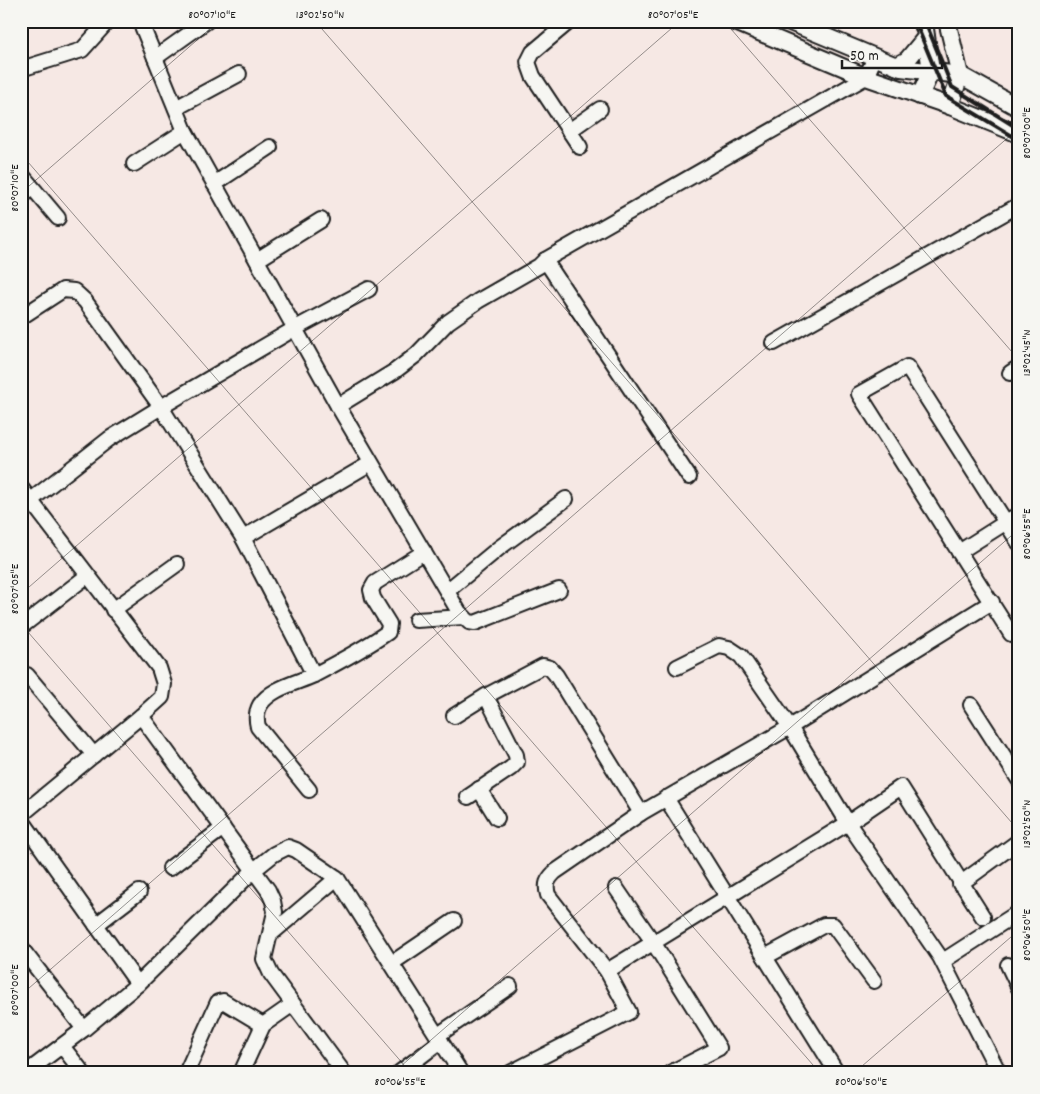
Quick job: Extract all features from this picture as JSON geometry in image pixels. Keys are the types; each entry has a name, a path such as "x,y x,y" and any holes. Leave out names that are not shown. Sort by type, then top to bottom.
{"main road":[{"path":"733,21 866,77 950,106 1019,134"},
{"path":"788,21 896,66 960,76 1019,108"},
{"path":"920,96 931,71 925,29 921,21"},
{"path":"947,21 960,76 950,106"},
{"path":"896,66 907,60 926,37"}],"street":[{"path":"21,69 82,50 108,21"},
{"path":"140,21 185,131 338,406 459,612 469,622 475,623 559,590"},
{"path":"155,58 207,21"},
{"path":"570,21 533,52 528,62 533,76 580,147"},
{"path":"338,406 395,372 416,355 448,322 478,301 540,266 545,260 866,77 875,57"},
{"path":"176,108 239,74"},
{"path":"569,131 600,109"},
{"path":"134,164 185,131"},
{"path":"214,184 270,147"},
{"path":"21,174 58,218"},
{"path":"774,343 1019,205"},
{"path":"256,260 322,220"},
{"path":"545,260 689,477"},
{"path":"26,505 109,439 160,406 294,328 369,289"},
{"path":"23,316 63,290 74,291 85,301 160,406 243,538 314,675"},
{"path":"1011,634 859,394 906,367 1019,543"},
{"path":"243,538 371,463"},
{"path":"21,488 26,505 87,576 158,668 164,684 162,697 21,815"},
{"path":"447,591 499,548 566,500"},
{"path":"959,552 1019,514"},
{"path":"309,790 258,727 256,716 261,704 272,694 314,675 388,632 389,624 373,598 371,590 375,583 424,552"},
{"path":"113,610 177,564"},
{"path":"21,627 87,576"},
{"path":"510,1073 630,1012 607,971 548,895 545,886 548,879 555,872 641,813 790,727 992,602"},
{"path":"416,620 464,617"},
{"path":"677,667 719,646 729,648 740,656 790,727 848,823 943,961 999,1073"},
{"path":"454,716 486,696 543,666 550,668 641,813"},
{"path":"27,675 94,755"},
{"path":"486,696 516,756 517,762 473,793 497,818"},
{"path":"970,705 1019,780"},
{"path":"141,716 268,890 275,912 264,959 271,974 344,1073"},
{"path":"607,971 848,823 901,787 960,884 983,917"},
{"path":"666,798 837,1073"},
{"path":"21,819 138,984"},
{"path":"170,868 224,828"},
{"path":"960,884 1019,841"},
{"path":"22,1073 31,1069 62,1046 138,984 254,870 274,854 288,847 296,850 337,878 461,1073"},
{"path":"271,934 337,878"},
{"path":"616,888 654,942 719,1048 670,1073"},
{"path":"96,925 139,892"},
{"path":"943,961 1019,912"},
{"path":"392,963 454,921"},
{"path":"766,957 824,925 832,924 874,981"},
{"path":"21,948 84,1029"},
{"path":"1008,965 1019,988"},
{"path":"399,1073 440,1038 510,986"},
{"path":"186,1073 218,1002 223,1001 263,1025"},
{"path":"244,1071 263,1025 293,1004"},
{"path":"62,1046 83,1073"}],"railway":[{"path":"915,21 946,96 1019,140"},
{"path":"925,21 952,87 1019,129"}]}
